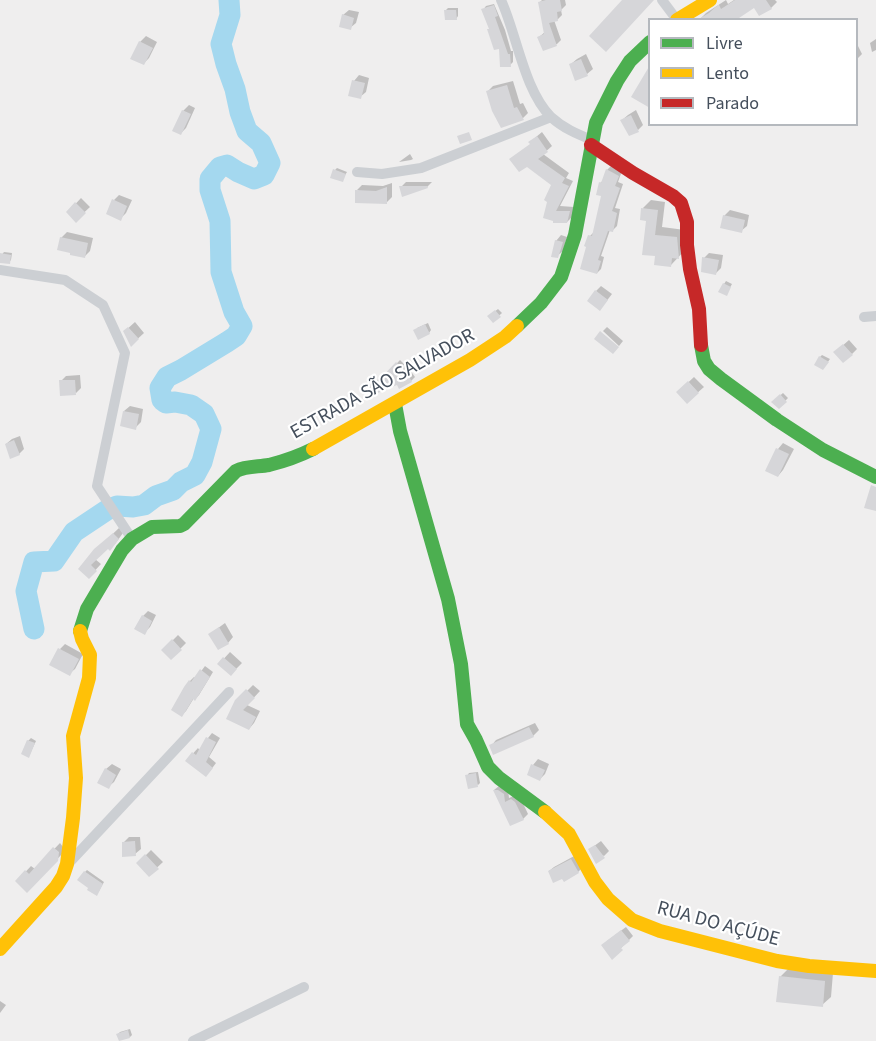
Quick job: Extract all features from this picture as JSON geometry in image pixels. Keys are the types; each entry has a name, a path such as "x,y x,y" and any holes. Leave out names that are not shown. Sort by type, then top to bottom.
{"street":[{"path":"501,0 525,71 539,103 571,132 681,203 687,222 687,245 699,309 701,346 704,361 709,369 777,420 823,450 876,477"},
{"path":"662,0 676,18"},
{"path":"680,18 710,0"},
{"name":"ESTRADA SÃO SALVADOR","path":"0,949 56,887 67,864 76,778 74,736 78,712 89,678 90,663 87,647 80,631 87,609 122,550 141,532 152,527 184,524 236,471 292,459 395,404 470,360 505,337 541,303 561,277 568,259 575,234 596,123 630,61 648,44"},
{"path":"357,172 382,174 421,168 552,117"},
{"path":"0,270 65,280 103,305 125,353 97,486 132,539"},
{"path":"864,317 876,316"},
{"name":"RUA DO AÇÚDE","path":"395,404 400,431 448,599 461,664 466,724 488,767 569,834 595,882 609,899 632,920 660,931 777,962 876,971"},
{"path":"67,864 229,692"},
{"path":"193,1041 304,987"}],"building":[{"path":"560,0 562,11 557,12 558,21 549,23 557,46 543,51 537,37 544,34 538,2"},
{"path":"622,0 654,0 606,52 589,36"},
{"path":"735,0 766,0 772,9 759,16 754,8 739,18 700,18 718,5 721,9"},
{"path":"494,5 498,16 495,17 508,54 510,54 511,67 500,67 499,49 494,50 481,9"},
{"path":"444,10 456,10 457,20 445,20"},
{"path":"342,14 354,18 351,30 339,27"},
{"path":"139,41 153,48 144,65 130,59"},
{"path":"581,59 588,76 575,81 569,64"},
{"path":"648,68 648,107 631,97"},
{"path":"352,80 365,83 361,99 348,96"},
{"path":"507,85 514,108 517,107 524,120 501,128 492,111 486,91"},
{"path":"182,110 191,114 181,135 172,131"},
{"path":"631,115 639,132 629,136 620,120"},
{"path":"469,132 472,140 460,144 457,136"},
{"path":"537,136 548,152 538,159 565,178 562,183 569,186 556,211 570,211 567,223 553,223 543,218 547,202 544,200 551,185 527,167 519,172 509,159"},
{"path":"333,169 346,174 343,182 330,178"},
{"path":"606,169 619,176 615,186 620,188 612,211 617,213 613,232 608,231 598,260 601,261 597,274 580,269 586,247 584,246 588,235 592,236 601,196 596,195 599,182 601,183"},
{"path":"399,186 427,186 428,188 402,197"},
{"path":"387,187 387,204 355,203 355,190 376,191"},
{"path":"112,199 127,206 121,221 106,214"},
{"path":"75,202 86,213 76,223 66,212"},
{"path":"641,208 658,210 655,235 677,237 679,259 672,258 671,267 654,265 655,256 642,255 646,221 640,220"},
{"path":"723,215 745,220 742,233 720,228"},
{"path":"60,237 88,243 85,258 57,250"},
{"path":"555,240 563,242 558,258 551,257"},
{"path":"0,253 11,255 10,264 0,263"},
{"path":"702,257 719,260 716,275 701,272"},
{"path":"723,283 731,287 727,296 718,292"},
{"path":"595,290 608,300 600,311 587,301"},
{"path":"495,310 501,317 493,323 487,316"},
{"path":"425,324 430,334 418,340 413,330"},
{"path":"128,327 139,339 131,347 123,331"},
{"path":"600,331 619,347 613,354 594,339"},
{"path":"843,344 853,355 843,363 833,352"},
{"path":"819,356 829,362 823,370 814,365"},
{"path":"396,362 412,382 399,389 397,385 373,395 369,384 378,381"},
{"path":"59,380 75,380 76,395 60,396"},
{"path":"688,381 699,393 687,404 676,392"},
{"path":"780,394 787,402 779,409 771,402"},
{"path":"123,411 139,414 136,430 120,426"},
{"path":"14,440 20,455 10,459 5,444"},
{"path":"776,448 789,454 778,477 765,471"},
{"path":"871,485 876,487 876,511 864,508"},
{"path":"113,533 119,539 110,551 108,549 91,565 97,571 89,579 78,569 94,549"},
{"path":"142,615 152,621 145,635 134,629"},
{"path":"219,627 229,644 218,650 208,634"},
{"path":"172,639 182,650 171,660 161,650"},
{"path":"58,648 79,659 70,676 49,665"},
{"path":"223,657 237,669 231,676 217,664"},
{"path":"200,669 210,677 182,717 171,710 184,687 189,680 191,682"},
{"path":"246,689 255,698 243,710 256,717 249,730 226,719 235,700"},
{"path":"529,727 534,737 493,755 489,745"},
{"path":"206,737 216,742 206,762 213,768 206,777 185,761 192,752 196,755"},
{"path":"27,740 35,743 29,758 21,754"},
{"path":"531,764 545,770 540,781 527,775"},
{"path":"105,768 116,775 109,789 97,783"},
{"path":"476,773 478,787 468,789 465,775"},
{"path":"493,790 504,794 505,802 511,799 515,802 524,820 510,826"},
{"path":"135,841 136,856 122,857 122,842"},
{"path":"595,845 605,858 596,864 588,849"},
{"path":"53,847 59,852 58,861 27,893 15,881 25,870 29,874"},
{"path":"145,854 159,869 149,877 136,863"},
{"path":"571,859 579,873 564,882 562,879 553,883 548,871"},
{"path":"84,871 103,884 97,896 77,880"},
{"path":"621,930 630,941 612,960 601,945"},
{"path":"779,976 825,981 823,1007 776,1002"},
{"path":"128,1030 130,1038 119,1041 116,1034"}],"waterway":[{"path":"34,629 26,591 34,562 54,561 74,532 107,510 117,506 144,505 156,496 173,490 181,482 195,475 202,462 211,429 204,414 191,405 166,403 162,400 160,388 167,377 236,336 242,326 234,312 221,272 220,221 210,190 210,179 220,167 227,165 254,179 264,175 270,163 261,143 247,131 226,64 221,44 230,15 229,0"}],"traffic: fast":[{"path":"517,326 541,303 561,277 575,235 596,123 630,61 648,44"},
{"path":"701,345 704,361 709,369 721,379 823,450 876,477"},
{"path":"395,404 400,431 448,599 461,664 467,724 488,767 499,778 545,812"},
{"path":"80,631 87,609 122,550 132,539 152,527 184,524 236,471 248,467 265,466 313,449"}],"traffic: slow":[{"path":"680,18 710,0"},
{"path":"313,449 470,360 505,337 517,326"},
{"path":"0,949 56,887 67,864 76,778 73,736 89,678 90,655 80,631"},
{"path":"545,812 569,834 595,882 608,899 632,920 660,931 777,961 876,971"}],"traffic: jam":[{"path":"591,145 681,203 687,222 687,245 699,309 701,345"}]}
